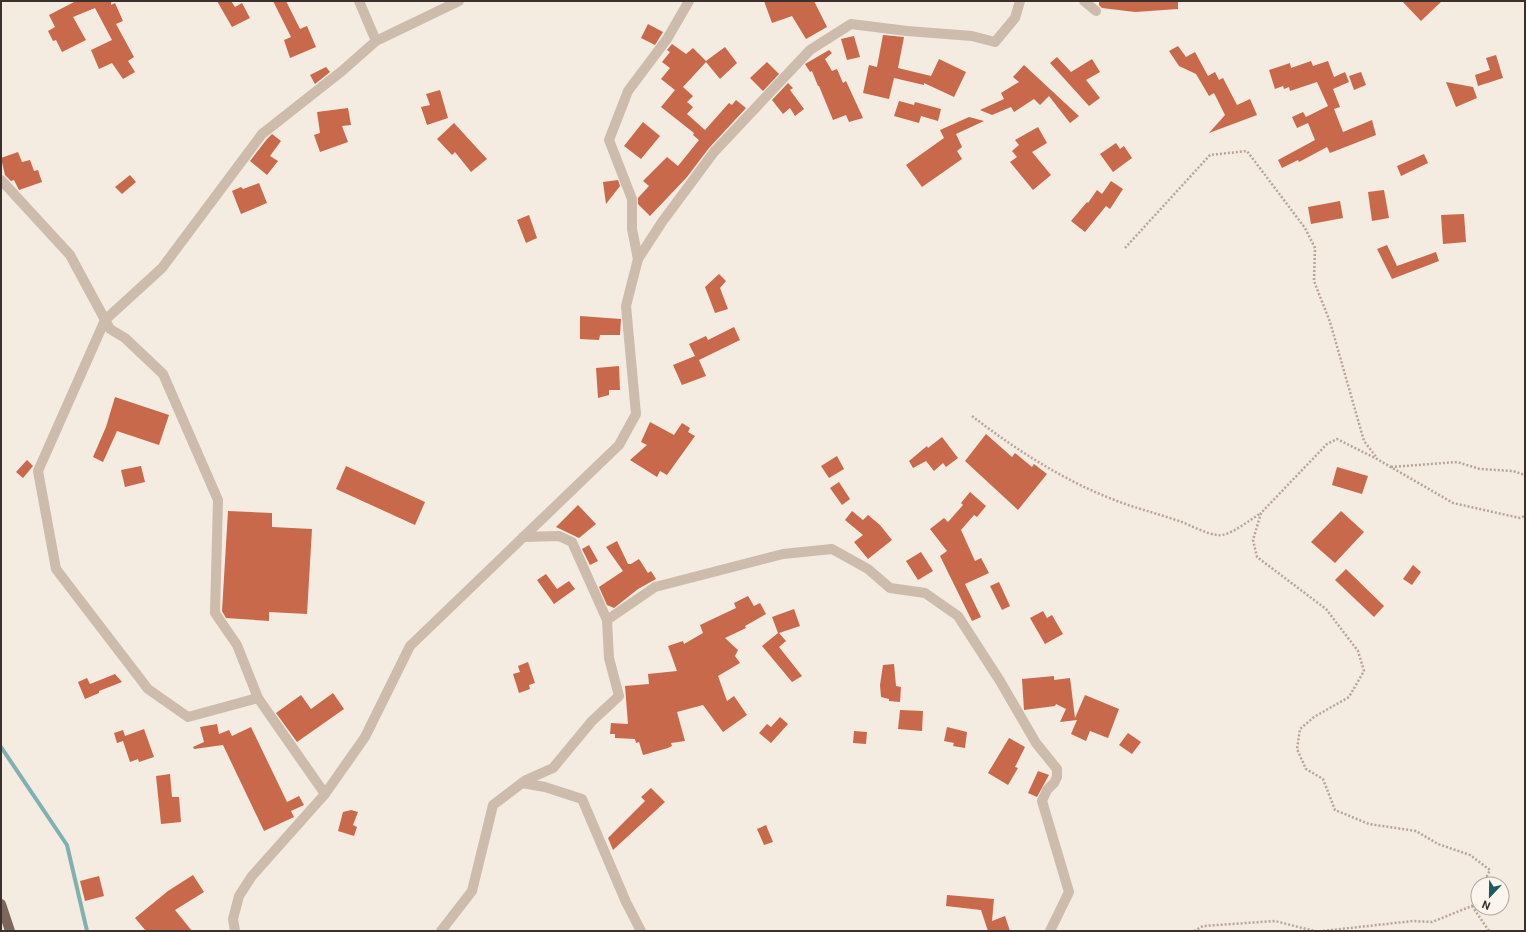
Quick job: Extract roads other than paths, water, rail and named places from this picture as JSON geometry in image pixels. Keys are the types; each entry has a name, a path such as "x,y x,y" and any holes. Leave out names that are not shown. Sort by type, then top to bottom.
{"main road":[{"path":"1,904 10,931"}],"street":[{"path":"359,1 376,41"},
{"path":"258,698 188,717 148,689 56,569 38,471 105,320 162,268 262,134 342,72 376,41 459,1"},
{"path":"638,259 632,229 632,198 609,140 628,91 667,39 689,1"},
{"path":"235,931 233,919 239,896 252,876 325,794 365,737 410,646 619,445 636,414 626,306 638,259 662,222 714,152 810,50 851,24 907,31 972,36 995,42 1015,18 1020,1"},
{"path":"1084,1 1096,11"},
{"path":"1,180 70,255 110,330 126,338 163,374 218,500 214,613 237,645 258,698 325,794"},
{"path":"441,931 472,891 493,805 522,783 553,768 592,721 619,696 609,658 607,620 572,542 559,536 523,537"},
{"path":"607,620 655,587 783,554 832,549 868,569 890,588 925,593 958,616 1000,681 1036,743 1057,769 1057,777 1054,783 1047,790 1042,801 1069,892 1050,931"},
{"path":"522,783 545,787 582,799 626,902 642,931"}],"waterway":[{"path":"1,747 67,845 87,931"}]}
